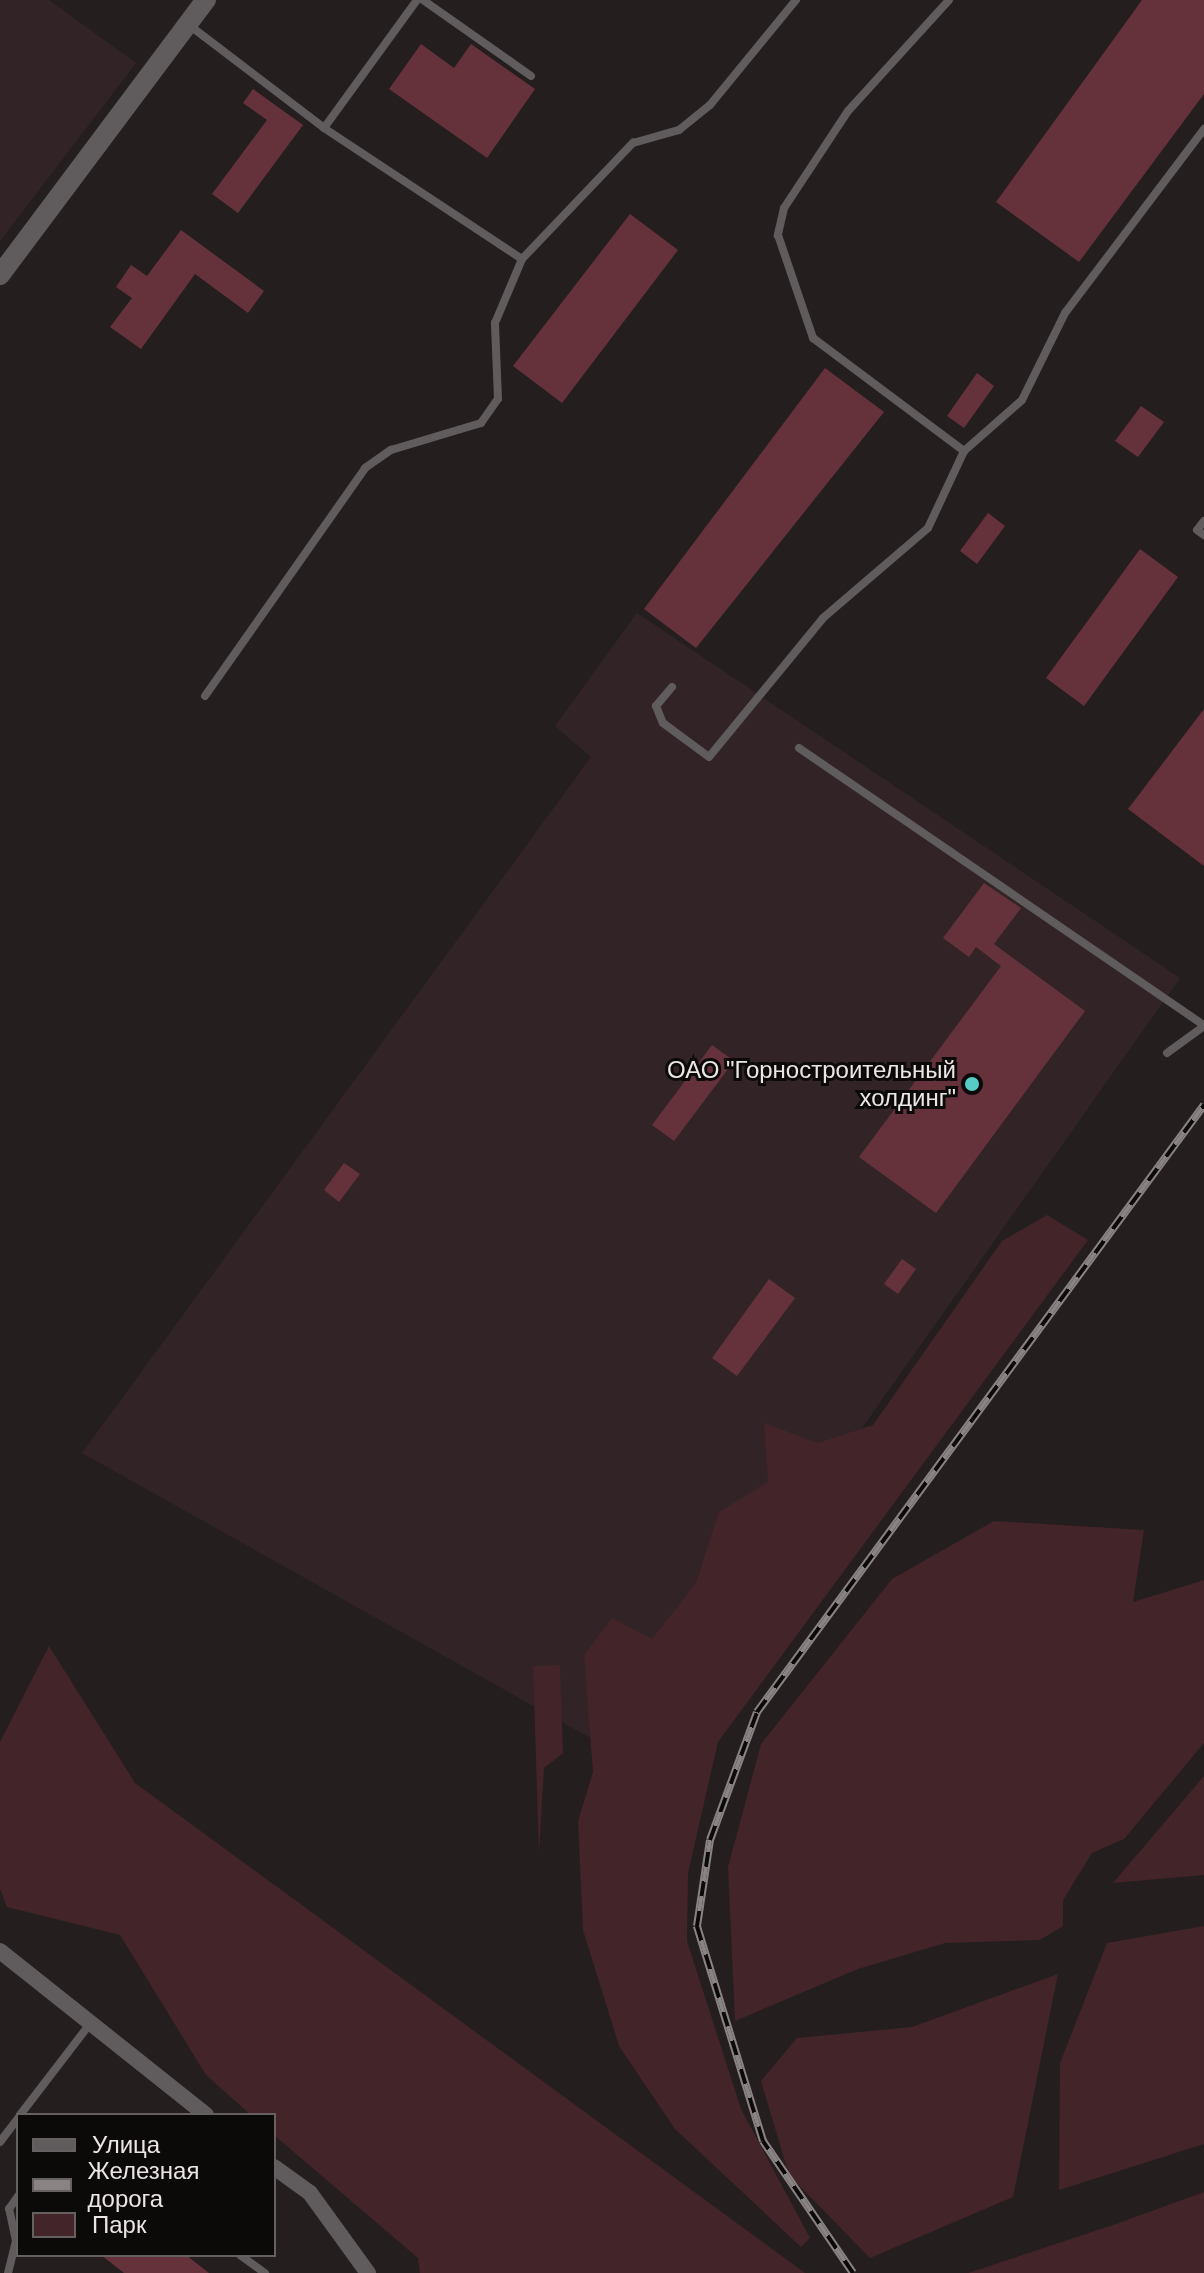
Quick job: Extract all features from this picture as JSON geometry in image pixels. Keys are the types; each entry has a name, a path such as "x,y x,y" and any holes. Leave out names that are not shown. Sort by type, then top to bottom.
{"street":[{"path":"0,275 206,0"},
{"path":"0,1951 92,2021 204,2113"},
{"path":"276,2168 310,2193 368,2273"}],"lane":[{"path":"324,128 417,0"},
{"path":"423,0 531,76"},
{"path":"205,696 365,468 391,450 481,423 498,399 495,323 522,259 633,143 679,130 710,105 796,0"},
{"path":"949,0 848,111 784,208 778,235 813,338 964,451"},
{"path":"188,24 324,128 522,259"},
{"path":"672,687 656,706 663,723 709,757 823,618 928,528 964,451 1022,400 1065,313 1204,129"},
{"path":"1204,521 1197,530 1204,535"},
{"path":"799,748 1204,1025 1167,1053"},
{"path":"21,2113 92,2021"},
{"path":"0,2142 16,2120"},
{"path":"8,2273 16,2241 9,2209 16,2199"},
{"path":"243,2257 265,2273"}],"shaded area":[{"path":"0,0 49,0 136,63 0,241"},
{"path":"637,613 1180,978 628,1759 82,1453 591,757 555,726"}],"green space":[{"path":"1047,1215 1088,1240 718,1742 688,1873 687,1941 741,2109 810,2238 801,2247 675,2129 619,2046 583,1930 578,1821 593,1772 584,1655 612,1618 652,1639 696,1583 719,1512 768,1482 764,1423 818,1443 873,1425 1002,1241"},
{"path":"994,1521 1144,1530 1133,1602 1204,1580 1204,1743 1124,1839 1092,1853 1063,1900 1063,1926 1040,1940 945,1943 858,1969 735,2021 728,1867 761,1744 892,1579"},
{"path":"49,1646 135,1783 805,2273 420,2273 418,2258 276,2137 276,2113 249,2113 206,2075 120,1935 7,1907 0,1889 0,1742"},
{"path":"560,1665 563,1753 544,1768 539,1854 533,1666"},
{"path":"1204,1776 1204,1875 1113,1883"},
{"path":"1204,1926 1204,2144 1059,2190 1060,2063 1107,1943"},
{"path":"1058,1974 1013,2197 870,2258 789,2175 761,2081 797,2038 912,2027"},
{"path":"1204,2192 1204,2273 968,2273 1116,2224"}],"building":[{"path":"1142,0 1204,0 1204,94 1079,262 996,202"},
{"path":"421,44 454,68 471,44 535,89 487,158 389,89"},
{"path":"253,89 303,125 238,213 212,194 267,120 243,103"},
{"path":"630,214 678,250 562,403 513,366"},
{"path":"181,230 264,291 248,313 195,274 141,349 110,327 132,298 116,287 131,265 147,276"},
{"path":"825,368 884,412 696,648 644,609"},
{"path":"977,373 994,386 964,428 947,416"},
{"path":"1141,406 1164,422 1138,457 1115,441"},
{"path":"988,513 1005,526 977,564 960,551"},
{"path":"1140,549 1178,577 1084,706 1046,678"},
{"path":"1204,709 1204,866 1128,809"},
{"name":"ОАО \"Горностроительный холдинг\"","path":"984,883 1021,908 994,944 1085,1011 936,1213 859,1157 1001,966 976,947 969,957 943,938"},
{"path":"712,1045 734,1061 674,1141 652,1125"},
{"path":"344,1163 360,1174 339,1202 324,1190"},
{"path":"902,1259 916,1269 898,1294 884,1284"},
{"path":"769,1279 795,1298 737,1376 712,1358"},
{"path":"104,2257 189,2257 209,2273 124,2273"}],"railway":[{"path":"853,2273 763,2141 697,1926 710,1840 757,1712 1204,1105"}],"place":[{"name":"ОАО \"Горностроительный холдинг\"","path":"972,1084"}]}
